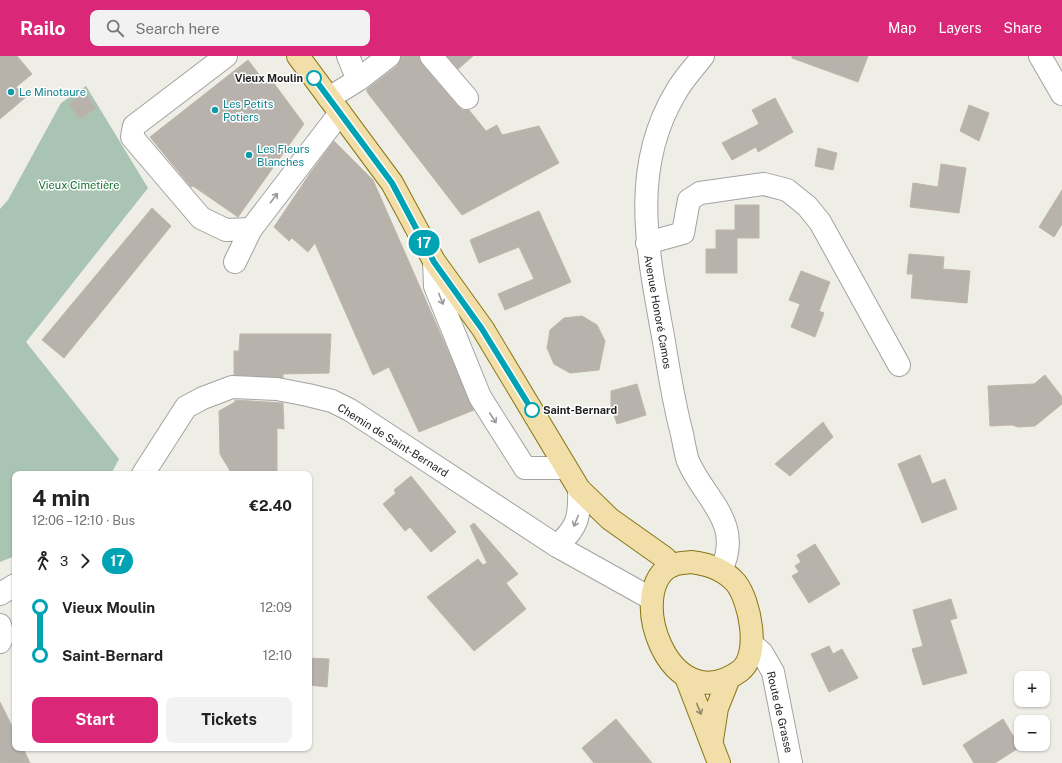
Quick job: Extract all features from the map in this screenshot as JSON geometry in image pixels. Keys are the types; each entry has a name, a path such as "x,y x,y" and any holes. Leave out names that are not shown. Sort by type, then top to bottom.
{"main road":[{"path":"298,56 392,183 434,262 482,329 579,489 610,519 665,558 672,566"},
{"path":"686,677 700,682 715,683 729,678 742,669 752,644 750,618 743,597 736,583 721,570 706,564 691,562 672,566 661,576 652,598 656,634 665,654 686,677 720,763"},
{"path":"712,740 717,708 729,678"}],"street":[{"path":"226,56 134,126 132,137 201,218 226,230 251,229"},
{"path":"348,56 358,80"},
{"path":"235,262 251,229 335,105 358,80 389,56"},
{"path":"431,56 467,98"},
{"name":"Avenue Honoré Camos","path":"703,56 676,92 654,139 648,166 645,201 647,243 674,403 688,461 723,517 728,534 726,560 721,570"},
{"path":"1040,56 1062,94"},
{"path":"647,243 683,233 689,200 700,193 764,184 787,190 807,206 820,222 899,365"},
{"path":"434,262 435,286 480,397 525,468 566,468"},
{"name":"Chemin de Saint-Bernard","path":"145,471 186,408 203,398 232,387 277,389 332,401 350,410 556,546 652,598"},
{"path":"556,546 569,535 577,523 580,510 579,489"},
{"path":"0,594 12,588"},
{"path":"0,625 3,636 0,642"},
{"name":"Route de Grasse","path":"752,644 762,653 772,672 792,763"}],"green space":[{"name":"Vieux Cimetière","path":"86,86 148,188 26,342 119,459 113,471 12,471 12,557 0,562 0,209 8,200 61,103"}],"building":[{"name":"Le Minotaure","path":"0,56 17,56 32,74 16,87 26,97 0,119"},
{"path":"401,56 419,56 422,64 458,106 462,110 469,110 486,131 497,125 502,135 539,126 559,163 462,215 367,92 367,89 397,66"},
{"path":"447,56 473,56 458,69"},
{"path":"792,56 868,56 858,82 792,58"},
{"path":"248,60 266,84 270,78 304,124 238,217 193,186 191,187 150,137"},
{"path":"85,93 96,108 79,119 69,104"},
{"path":"775,98 793,132 758,152 756,147 732,160 722,143 759,124 752,110"},
{"path":"969,105 989,113 979,141 960,131"},
{"path":"334,141 373,180 474,410 419,432 389,367 373,375 315,243 308,252 292,238 289,241 274,227"},
{"path":"818,148 837,153 833,170 815,166"},
{"path":"941,164 966,168 959,213 910,207 913,183 938,187"},
{"path":"1062,190 1062,224 1054,237 1039,227"},
{"path":"735,205 759,205 759,238 737,238 737,273 706,273 706,249 716,249 716,230 735,230"},
{"path":"152,208 171,226 64,358 42,340"},
{"path":"539,211 571,282 505,310 498,294 534,279 519,247 479,263 470,240"},
{"path":"909,254 944,257 943,269 970,271 967,303 911,298 913,274 907,274"},
{"path":"801,271 830,282 819,311 824,313 815,337 791,327 800,304 789,300"},
{"path":"582,316 597,325 605,341 599,370 570,373 554,364 547,348 550,330 564,318"},
{"path":"240,334 331,334 329,373 283,374 283,378 234,375 234,351 239,351"},
{"path":"1045,375 1062,397 1062,404 1035,426 990,426 988,386 1034,384"},
{"path":"637,384 646,415 617,424 611,406 611,391"},
{"path":"235,400 283,403 284,429 277,428 277,471 230,471 220,454 219,411 235,402"},
{"path":"823,422 833,437 790,476 775,464"},
{"path":"920,455 932,484 945,479 957,509 922,523 898,464"},
{"path":"411,476 456,532 431,552 410,527 405,531 383,504 396,493 394,490"},
{"path":"474,523 518,574 506,583 526,609 474,651 427,597 478,559 483,565 487,563 470,526"},
{"path":"815,544 840,584 809,603 792,576 799,572 795,566 801,562 797,555"},
{"path":"951,599 957,618 950,620 967,673 923,685 912,649 923,646 913,610"},
{"path":"829,646 833,654 842,649 858,678 829,692 811,654"},
{"path":"312,658 329,659 327,687 312,685"},
{"path":"0,702 12,726 12,751 24,751 30,763 0,763"},
{"path":"616,719 652,763 594,763 582,748"},
{"path":"1003,719 1014,737 1014,751 995,763 974,763 963,745"}],"bus line":[{"name":"17","path":"314,78 392,183 434,262 482,329 532,410"}],"place":[{"name":"Vieux Moulin","path":"314,78"},
{"name":"Le Minotaure","path":"11,92"},
{"name":"Les Petits Potiers","path":"215,110"},
{"name":"Les Fleurs Blanches","path":"249,155"},
{"name":"Saint-Bernard","path":"532,410"}]}
